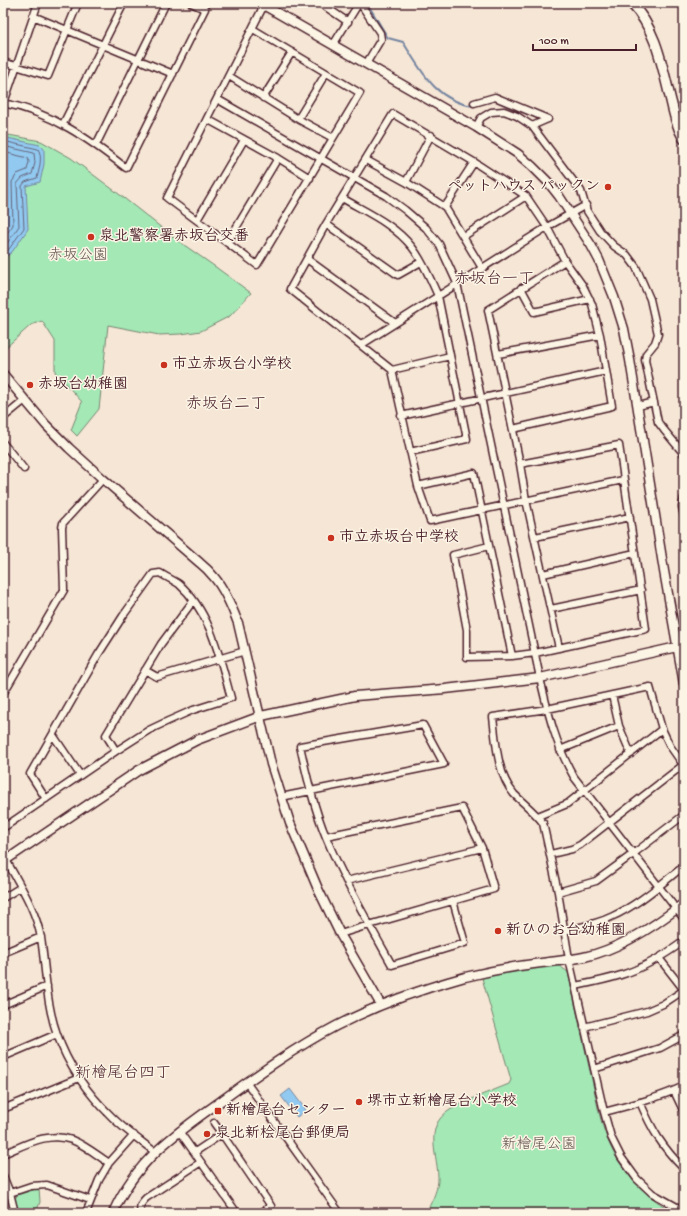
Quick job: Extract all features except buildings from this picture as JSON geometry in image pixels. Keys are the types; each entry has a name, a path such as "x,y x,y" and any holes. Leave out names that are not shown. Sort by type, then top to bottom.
{"main road":[{"path":"632,4 654,37 676,122 684,139"}],"street":[{"path":"38,3 4,103 33,111 63,124 96,145 126,168 205,9 191,3"},
{"path":"3,62 48,76 78,3"},
{"path":"63,124 124,3"},
{"path":"96,145 166,3"},
{"path":"320,3 348,22"},
{"path":"333,45 360,3 380,33 381,39 366,64"},
{"path":"632,4 646,3"},
{"path":"253,29 360,93 257,265 167,198 253,29 263,4 476,127 518,154 532,166 548,182 570,213 599,260 614,297 629,354 684,684"},
{"path":"33,16 138,61 173,74"},
{"path":"263,98 292,52"},
{"path":"298,119 326,73"},
{"path":"229,76 298,119 333,138"},
{"path":"474,103 495,97 548,119 532,126"},
{"path":"217,99 386,196 417,219 439,244 457,283 540,678 547,709 560,750 574,778 684,919"},
{"path":"476,127 481,118 491,112 504,111 517,116 532,126 556,160 581,191 587,211 600,231 614,246 627,255 636,267 650,299 658,334 655,343 646,354 645,360 658,422 684,454"},
{"path":"513,429 612,406 600,335 592,304 547,227 526,196 474,162 393,114 326,224 290,289 392,370 401,416 418,486 430,520 623,480"},
{"path":"208,119 278,158 310,178"},
{"path":"406,182 430,135"},
{"path":"196,220 244,140"},
{"path":"227,243 278,158"},
{"path":"366,160 445,206 482,268"},
{"path":"445,206 474,162"},
{"path":"464,236 526,196"},
{"path":"342,198 379,219 397,232 412,247 432,282 438,296 467,439 410,452"},
{"path":"361,345 547,227 586,205"},
{"path":"326,224 398,275 421,262"},
{"path":"307,259 395,323"},
{"path":"559,648 526,500 488,310 566,261"},
{"path":"521,288 534,312 590,299"},
{"path":"498,354 600,335"},
{"path":"392,370 450,356"},
{"path":"401,416 459,402 606,371"},
{"path":"3,374 46,425 102,479 184,548 214,576 238,623 272,764 281,797 298,846 340,934 381,1005"},
{"path":"3,418 25,400"},
{"path":"638,406 654,402"},
{"path":"3,443 24,469"},
{"path":"489,546 453,555 467,630 467,657 512,656 535,653 646,629 630,517 623,480 619,444 520,464"},
{"path":"418,486 474,473 512,656"},
{"path":"3,694 64,590 63,523 102,479"},
{"path":"684,498 682,507 684,516"},
{"path":"535,537 630,517"},
{"path":"543,574 635,553"},
{"path":"3,828 46,799 80,775 116,751 168,720 231,698 210,627 204,616 179,584 160,573 153,574 123,616 98,655 30,774 46,799"},
{"path":"551,609 641,590"},
{"path":"116,751 106,735 161,644 193,601"},
{"path":"155,1152 112,1118 79,1078 69,1060 57,1034 53,1019 41,937 35,916 21,887 5,861 139,770 197,740 261,716 355,696 445,690 540,678 677,647"},
{"path":"145,670 157,677 245,651"},
{"path":"551,854 572,849 580,845 684,765 670,746 662,729 650,687 547,709 493,717 501,765 506,782 514,794 538,816 543,823 551,854 569,959 611,1137 621,1157 638,1179 652,1193 684,1211"},
{"path":"612,695 619,726 631,754"},
{"path":"281,797 310,791 318,790 444,764 423,725 300,746 310,791 326,836 346,881 392,965 465,943 453,900"},
{"path":"560,750 619,726"},
{"path":"538,816 567,804 662,729"},
{"path":"53,735 80,775"},
{"path":"326,836 462,808 482,848 494,889 340,934"},
{"path":"558,892 596,881 634,854 684,815"},
{"path":"346,881 482,848"},
{"path":"564,931 610,918 624,910 684,866"},
{"path":"3,898 21,887"},
{"path":"113,1213 126,1188 140,1169 155,1152 179,1131 246,1082 296,1049 337,1026 381,1005 428,988 466,977 517,966 595,954 631,940 684,903"},
{"path":"3,953 41,937"},
{"path":"575,986 621,975 646,965 684,941"},
{"path":"584,1027 647,1011 663,1004 684,990 659,958"},
{"path":"3,1005 47,986"},
{"path":"3,1057 57,1034"},
{"path":"594,1069 660,1048 684,1035"},
{"path":"3,1110 79,1078"},
{"path":"246,1082 340,1213"},
{"path":"604,1112 674,1091 684,1086"},
{"path":"674,1091 684,1112"},
{"path":"640,1102 651,1127 661,1144 684,1169"},
{"path":"214,1123 272,1206 261,1213"},
{"path":"179,1131 237,1213"},
{"path":"195,1152 222,1134"},
{"path":"86,1213 99,1180 109,1162 134,1135"},
{"path":"3,1154 39,1139 52,1137 73,1141 109,1162"},
{"path":"141,1213 141,1203 146,1198 201,1162"},
{"path":"3,1176 10,1193 15,1213"},
{"path":"10,1193 31,1186 47,1185 90,1200"}],"green space":[{"name":"赤坂公園","path":"3,134 41,141 71,158 177,240 251,293 230,316 201,331 159,335 108,325 99,409 77,436 71,430 82,402 55,372 55,341 42,321 31,325 3,350"},
{"name":"新檜尾公園","path":"558,965 568,972 599,1112 612,1150 626,1172 644,1191 665,1207 676,1213 426,1213 435,1193 438,1181 434,1133 436,1125 441,1117 457,1106 509,1084 511,1080 482,978 518,970"},
{"path":"39,1188 40,1202 36,1213 19,1213 15,1199 17,1195"}],"water":[{"path":"3,137 40,145 44,149 44,164 40,182 26,186 28,229 12,252 3,259"},
{"path":"290,1089 306,1110 297,1117 281,1096"}],"waterway":[{"path":"367,3 388,38 403,42 423,74 439,91 460,103 473,106"}],"place":[{"name":"ペットハウス パックン","path":"608,187"},
{"name":"泉北警察署赤坂台交番","path":"91,237"},
{"name":"市立赤坂台小学校","path":"164,365"},
{"name":"赤坂台幼稚園","path":"30,385"},
{"name":"市立赤坂台中学校","path":"331,538"},
{"name":"新ひのお台幼稚園","path":"498,931"},
{"name":"堺市立新檜尾台小学校","path":"359,1102"},
{"name":"新檜尾台センター","path":"218,1111"},
{"name":"泉北新桧尾台郵便局","path":"207,1134"}],"district":[{"name":"赤坂台一丁","path":"494,280"},
{"name":"赤坂台二丁","path":"226,405"},
{"name":"新檜尾台四丁","path":"123,1074"}]}
